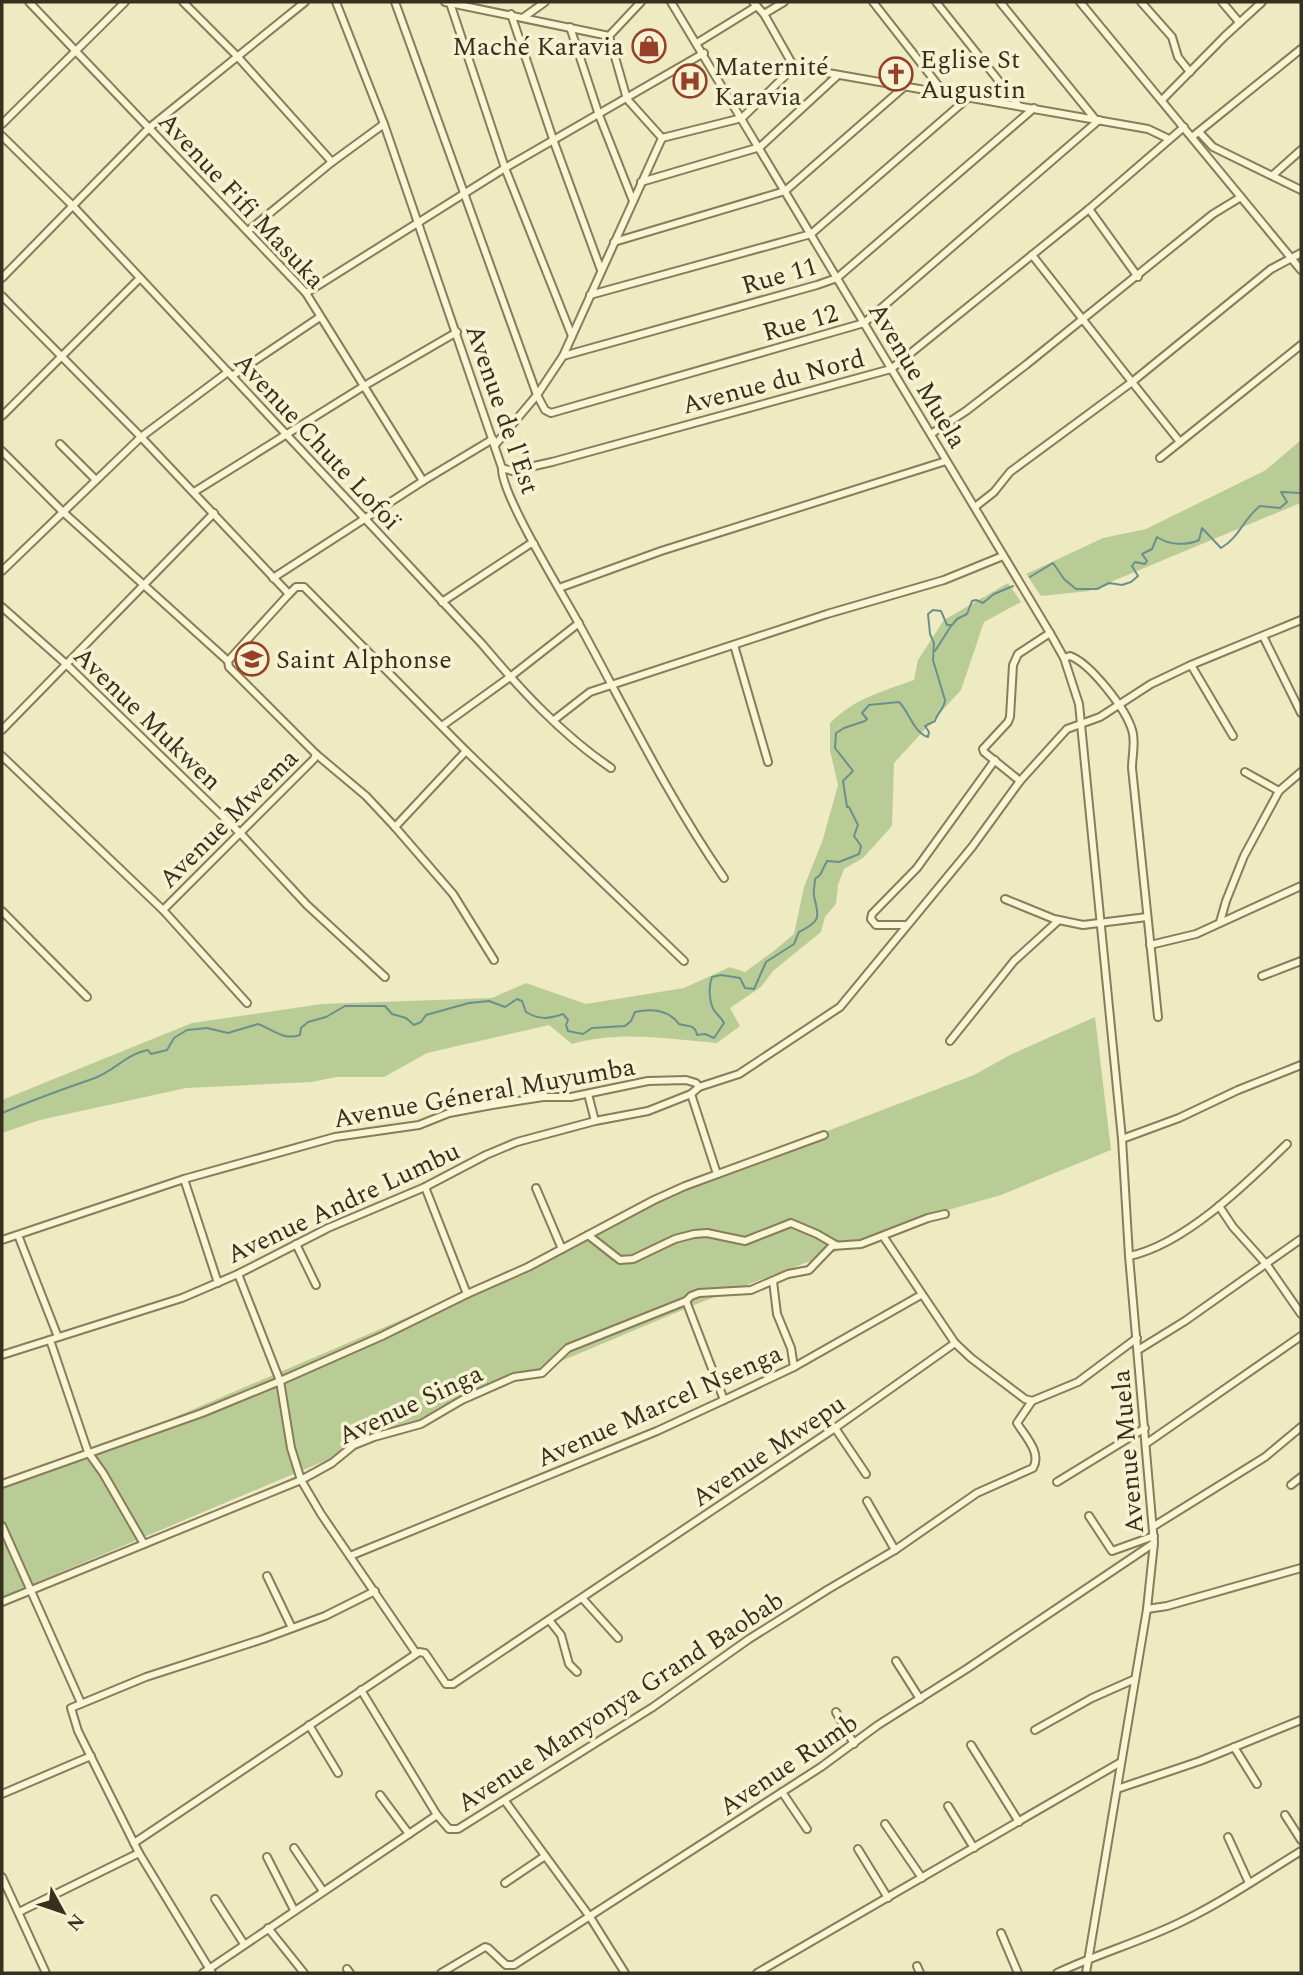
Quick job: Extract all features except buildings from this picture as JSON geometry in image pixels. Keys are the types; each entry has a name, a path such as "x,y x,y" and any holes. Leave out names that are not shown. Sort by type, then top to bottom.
{"street":[{"name":"Avenue Fifi Masuka","path":"29,2 306,293 424,481"},
{"path":"2,124 125,2"},
{"path":"183,2 237,56 332,162"},
{"path":"2,278 149,128 305,2"},
{"name":"Avenue de l'Est","path":"336,2 384,124 457,332 502,468 504,485 683,817 724,878"},
{"path":"395,2 537,396"},
{"path":"572,336 505,168 449,2 610,36"},
{"path":"524,17 545,2"},
{"path":"610,36 641,2"},
{"name":"Avenue Muela","path":"671,2 1050,633 1064,658 1076,690 1082,723 1122,1139 1129,1256 1154,1526 1147,1609 1086,1973"},
{"path":"764,14 785,2"},
{"path":"873,2 945,94"},
{"path":"936,2 1018,105"},
{"path":"1000,2 1097,119"},
{"path":"1080,2 1301,270"},
{"path":"1141,2 1172,37 1178,57 1190,72"},
{"path":"1222,2 1239,22"},
{"path":"1162,100 1262,2"},
{"path":"697,43 755,4 764,14 794,67 1097,119 1148,129 1169,139"},
{"path":"511,14 601,270"},
{"path":"570,27 599,115 633,201"},
{"path":"610,36 627,99 662,138"},
{"path":"1192,137 1301,48"},
{"path":"306,293 505,168 704,53"},
{"path":"662,138 742,118 794,67"},
{"path":"641,182 760,147 836,76"},
{"path":"614,242 785,191 904,87"},
{"path":"590,295 811,234 968,98"},
{"name":"Rue 11","path":"563,356 837,278 1034,108"},
{"name":"Rue 12","path":"537,396 545,410 555,412 864,324 1097,119"},
{"path":"248,231 332,162 384,124"},
{"name":"Avenue du Nord","path":"502,468 512,471 552,462 891,369 1089,209 1184,127"},
{"path":"1199,132 1213,146 1301,190"},
{"name":"Avenue Chute Lofoï","path":"2,136 73,206 510,677 581,748 611,768"},
{"path":"273,578 424,481 494,442 537,396 563,356 662,138"},
{"path":"1273,175 1301,150"},
{"path":"931,434 982,399 1138,277 1213,214 1241,197"},
{"path":"1089,209 1138,277"},
{"path":"975,507 994,492 1010,472 1132,382 1271,269 1301,253"},
{"path":"1032,255 1180,442"},
{"path":"2,416 140,278"},
{"path":"2,296 194,492 289,594"},
{"path":"2,571 141,437 230,374 320,317"},
{"path":"194,492 364,386 457,332"},
{"path":"1160,458 1301,345"},
{"path":"60,444 96,480"},
{"name":"Avenue Mwema","path":"2,451 142,586 228,661 227,665 316,754 241,834 163,910 2,756"},
{"path":"559,588 661,551 946,461"},
{"path":"2,730 214,513"},
{"path":"442,602 530,544 534,544"},
{"path":"554,720 590,692 827,614 944,580 1003,556"},
{"path":"228,661 289,594 299,586 309,591 466,751 684,961"},
{"name":"Avenue Mukwen","path":"2,607 65,663 241,834 307,905 385,977"},
{"name":"Avenue Géneral Muyumba","path":"2,1240 184,1180 335,1137 419,1125 449,1113 492,1104 588,1094 648,1081 685,1080 696,1083 699,1087 739,1074 840,1007 972,847 1020,781 1068,729 1100,717 1152,684 1191,665 1301,620"},
{"path":"442,726 579,622"},
{"path":"1020,781 983,749 1010,717 1013,665 1018,654 1050,633"},
{"path":"1264,636 1301,713"},
{"path":"734,645 768,762"},
{"path":"1064,658 1074,657 1085,666 1118,705 1132,728 1132,768 1158,1017"},
{"path":"1191,665 1233,736"},
{"path":"395,827 466,751"},
{"path":"316,754 366,796 395,827 459,902 494,960"},
{"path":"906,925 876,925 871,919 872,914 917,868 995,760"},
{"path":"1245,772 1279,791"},
{"path":"1220,922 1244,856 1279,791 1301,772"},
{"path":"1150,945 1196,934 1301,886"},
{"path":"1005,899 1059,920 1088,925 1147,917"},
{"path":"163,910 247,1003"},
{"path":"2,911 86,997"},
{"path":"950,1041 1014,961 1059,920"},
{"path":"1262,976 1301,961"},
{"path":"1122,1139 1301,1066"},
{"name":"Avenue Andre Lumbu","path":"2,1355 172,1301 218,1283 328,1228 425,1187 517,1142 595,1121 648,1111 691,1094 699,1087"},
{"path":"588,1094 595,1121"},
{"path":"691,1094 717,1174"},
{"path":"2,1484 202,1413 280,1381 383,1336 562,1249 654,1200 824,1135"},
{"path":"1129,1256 1141,1254 1160,1244 1219,1206 1287,1144"},
{"path":"184,1180 218,1283"},
{"path":"425,1187 467,1294"},
{"path":"536,1188 562,1249"},
{"path":"1219,1206 1233,1227 1267,1265 1301,1314"},
{"path":"588,1235 625,1261 675,1239 694,1234 707,1233 745,1241 791,1223 835,1245 857,1244 945,1214"},
{"path":"18,1235 58,1337"},
{"path":"883,1236 955,1343 1007,1387 1032,1401 1078,1382 1137,1338"},
{"path":"1138,1350 1267,1265 1301,1239"},
{"path":"296,1244 316,1285"},
{"name":"Avenue Singa","path":"2,1602 301,1480 332,1463 354,1445 421,1424 514,1377 542,1373 568,1349 686,1301 691,1296 699,1293 741,1292 788,1274 809,1270 828,1248 835,1245"},
{"path":"134,1843 416,1653 301,1480 291,1448 280,1381 238,1274"},
{"path":"773,1281 777,1314 791,1348 794,1367"},
{"name":"Avenue Marcel Nsenga","path":"350,1556 657,1431 794,1367 921,1295"},
{"path":"686,1301 723,1400"},
{"path":"1147,1443 1301,1336"},
{"path":"50,1340 88,1452 144,1544"},
{"name":"Avenue Mwepu","path":"416,1653 422,1651 450,1686 835,1428 955,1343"},
{"name":"Avenue Manyonya Grand Baobab","path":"208,1972 244,1944 437,1815 449,1829 454,1830 505,1801 653,1707 760,1632 895,1550 977,1493 1035,1466 1035,1453 1017,1423 1032,1401"},
{"path":"1154,1526 1265,1457 1301,1426"},
{"path":"835,1428 866,1474"},
{"path":"1057,1482 1145,1428"},
{"path":"1291,1485 1301,1477"},
{"path":"867,1501 895,1550"},
{"path":"1089,1517 1112,1550 1154,1539"},
{"path":"2,1526 80,1703"},
{"name":"Avenue Rumb","path":"441,1973 485,1947 506,1965 514,1965 782,1792 1154,1539"},
{"path":"1147,1609 1167,1606 1301,1567"},
{"path":"267,1576 292,1628"},
{"path":"208,1972 139,1853 70,1712 73,1706 146,1677 325,1616 375,1591"},
{"path":"582,1598 618,1638"},
{"path":"549,1620 561,1635 569,1664 577,1672"},
{"path":"896,1661 920,1699"},
{"path":"1035,1730 1091,1698 1135,1679"},
{"path":"361,1690 437,1815"},
{"path":"836,1712 854,1744"},
{"path":"1117,1789 1301,1720"},
{"path":"309,1726 338,1773"},
{"path":"971,1745 1019,1822"},
{"path":"1234,1747 1257,1784"},
{"path":"2,1794 91,1756"},
{"path":"757,1973 1121,1762"},
{"path":"782,1792 807,1829"},
{"path":"380,1795 409,1834"},
{"path":"505,1801 590,1917 625,1973"},
{"path":"948,1805 974,1848"},
{"path":"1285,1815 1301,1840"},
{"path":"885,1824 922,1878"},
{"path":"1228,1838 1249,1883"},
{"path":"294,1848 323,1891"},
{"path":"858,1849 888,1898"},
{"path":"1057,1973 1178,1924 1301,1852"},
{"path":"19,1912 139,1853"},
{"path":"505,1883 545,1856"},
{"path":"267,1857 294,1910"},
{"path":"2,1877 47,1973"},
{"path":"215,1899 244,1944"},
{"path":"268,1928 304,1973"},
{"path":"1002,1933 1018,1973"}],"green space":[{"path":"1301,440 1301,503 1089,591 1041,596 1026,574 1103,538 1146,529 1266,470"},
{"path":"1008,583 1021,602 984,622 961,690 894,763 892,826 863,858 844,869 838,885 836,904 825,917 821,932 773,971 761,987 730,1008 740,1026 717,1043 626,1036 572,1044 549,1025 427,1053 384,1077 336,1077 312,1082 186,1088 40,1120 2,1133 2,1100 192,1023 322,1004 492,998 526,983 586,1004 684,988 730,967 745,972 794,934 804,887 823,839 838,785 830,751 830,723 859,701 914,680 918,660 944,620"},
{"path":"1095,1017 1111,1150 1001,1195 941,1212 699,1303 2,1597 2,1487 159,1424 471,1290 691,1183 974,1075 1010,1055"}],"waterway":[{"path":"1030,577 1053,563 1064,579 1076,589 1097,589 1109,583 1122,585 1138,576 1132,566 1135,562 1145,564 1147,561 1142,554 1152,549 1157,537 1172,543 1189,543 1199,540 1202,528 1221,548 1260,506 1280,508 1287,502 1281,492 1301,493"},
{"path":"2,1113 95,1078 141,1052 148,1050 151,1054 167,1050 174,1038 187,1030 207,1028 228,1033 258,1024 289,1037 300,1035 301,1028 308,1022 326,1017 345,1006 385,1006 392,1014 406,1018 414,1025 421,1022 426,1015 469,1003 489,1001 505,1007 517,999 522,1001 526,1012 535,1016 549,1018 563,1014 568,1020 568,1031 583,1034 592,1028 625,1026 635,1012 653,1010 665,1013 679,1024 693,1027 697,1035 705,1034 714,1038 724,1023 711,1001 712,977 721,975 740,978 745,988 754,989 766,962 794,944 799,932 815,922 815,879 827,861 839,862 859,854 861,846 854,836 858,825 847,807 843,781 853,771 835,748 836,733 865,721 867,719 862,713 869,705 899,702 915,727 928,737 929,732 925,726 935,721 945,700 933,660 934,643 928,614 933,610 941,611 947,625 952,625 967,614 972,601 983,603 994,594 1013,586"},
{"path":"935,651 951,626"}],"place":[{"name":"Maché Karavia","path":"649,46"},
{"name":"Eglise St Augustin","path":"896,74"},
{"name":"Maternité Karavia","path":"690,81"},
{"name":"Saint Alphonse","path":"252,659"}]}
